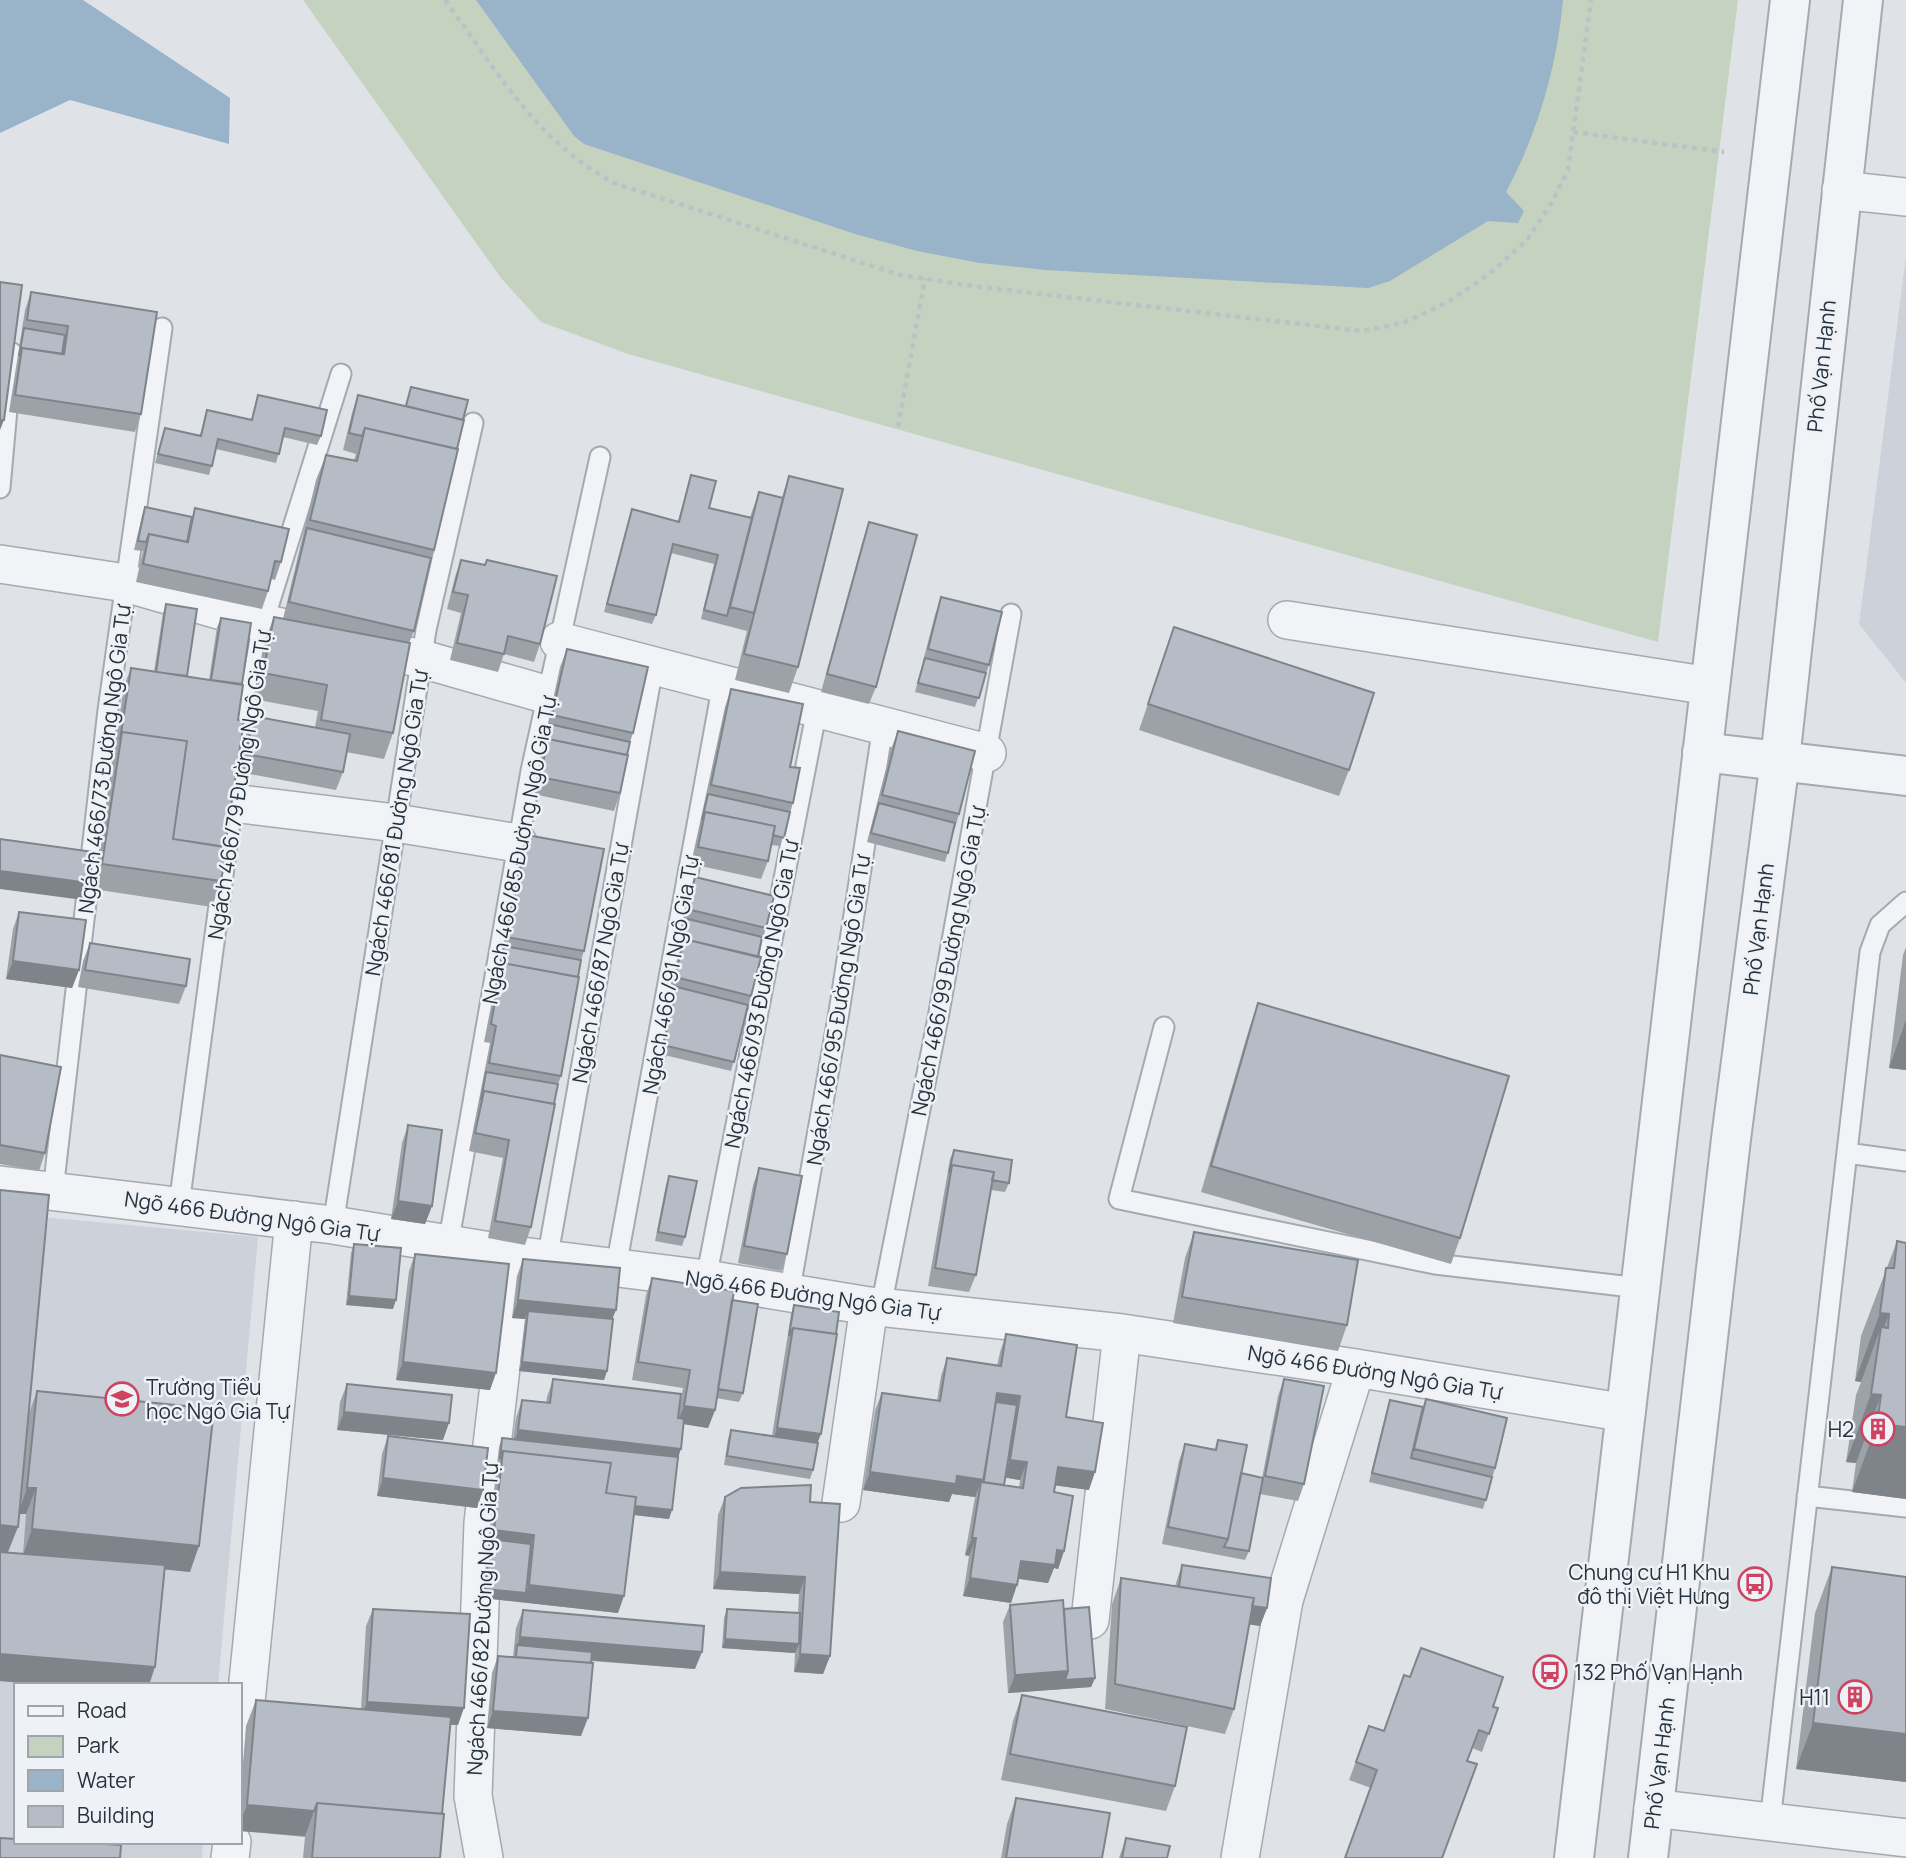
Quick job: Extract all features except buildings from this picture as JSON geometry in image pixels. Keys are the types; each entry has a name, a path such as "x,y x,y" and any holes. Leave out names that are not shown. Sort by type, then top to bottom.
{"street":[{"path":"1574,1858 1790,0"},
{"name":"Phố Vạn Hạnh","path":"1648,1858 1731,1139 1780,760 1863,0"},
{"path":"1841,190 1906,197"},
{"path":"0,564 126,583 263,623 422,659 548,695"},
{"path":"1287,620 1710,686"},
{"path":"559,641 987,753"},
{"path":"1702,752 1906,776"},
{"path":"233,803 396,823 518,843"},
{"name":"Ngõ 466 Đường Ngô Gia Tự","path":"0,1185 294,1220 531,1258 706,1279 875,1307 1122,1334 1356,1368 1626,1413"},
{"path":"242,1742 294,1220"},
{"name":"Ngách 466/82 Đường Ngô Gia Tự","path":"484,1858 473,1796 483,1523 531,1258"},
{"path":"841,1503 875,1307"},
{"path":"1090,1620 1122,1334"},
{"path":"1240,1858 1284,1600 1356,1368"},
{"path":"1653,1808 1906,1838"}],"lane":[{"name":"Ngách 466/73 Đường Ngô Gia Tự","path":"53,1191 108,710 162,328"},
{"path":"0,488 14,331"},
{"name":"Ngách 466/79 Đường Ngô Gia Tự","path":"179,1205 233,803 263,623 341,374"},
{"name":"Ngách 466/81 Đường Ngô Gia Tự","path":"333,1226 422,659 474,424"},
{"name":"Ngách 466/85 Đường Ngô Gia Tự","path":"448,1245 518,843 600,457"},
{"name":"Ngách 466/99 Đường Ngô Gia Tự","path":"875,1307 987,753 1011,614"},
{"name":"Ngách 466/87 Ngô Gia Tự","path":"531,1258 653,667"},
{"name":"Ngách 466/91 Ngô Gia Tự","path":"616,1267 723,683"},
{"name":"Ngách 466/93 Đường Ngô Gia Tự","path":"706,1279 817,709"},
{"name":"Ngách 466/95 Đường Ngô Gia Tự","path":"789,1294 839,1012 883,726"},
{"path":"1770,1822 1870,952 1880,925 1906,902"},
{"path":"1164,1027 1119,1199 1435,1264 1640,1288"},
{"path":"1847,1153 1906,1161"},
{"path":"1807,1496 1906,1507"}],"path":[{"path":"446,0 524,110 550,138 580,164 626,187 855,262 925,278 972,286 1362,331 1403,323 1448,302 1488,275 1526,241 1551,204 1568,170 1591,0"},
{"path":"1573,132 1724,152"},
{"path":"898,427 925,278"}],"shaded area":[{"path":"1906,256 1906,683 1859,624"},
{"name":"Trường Tiểu học Ngô Gia Tự","path":"0,1213 258,1237 218,1683 14,1683 14,1844 203,1844 202,1858 0,1858"}],"green space":[{"path":"303,0 1738,0 1658,642 628,354 541,322 501,278"}],"water":[{"path":"0,0 83,0 230,98 229,144 70,100 0,133"},
{"path":"476,0 1563,0 1551,74 1537,123 1506,192 1524,211 1518,223 1488,221 1390,281 1368,288 1046,270 980,263 917,251 855,234 584,144 574,136"}],"place":[{"name":"Trường Tiểu học Ngô Gia Tự","path":"122,1399"},
{"name":"H2","path":"1878,1429"},
{"name":"Chung cư H1 Khu đô thị Việt Hưng","path":"1755,1584"},
{"name":"132 Phố Vạn Hạnh","path":"1550,1672"},
{"name":"H11","path":"1855,1697"}]}
